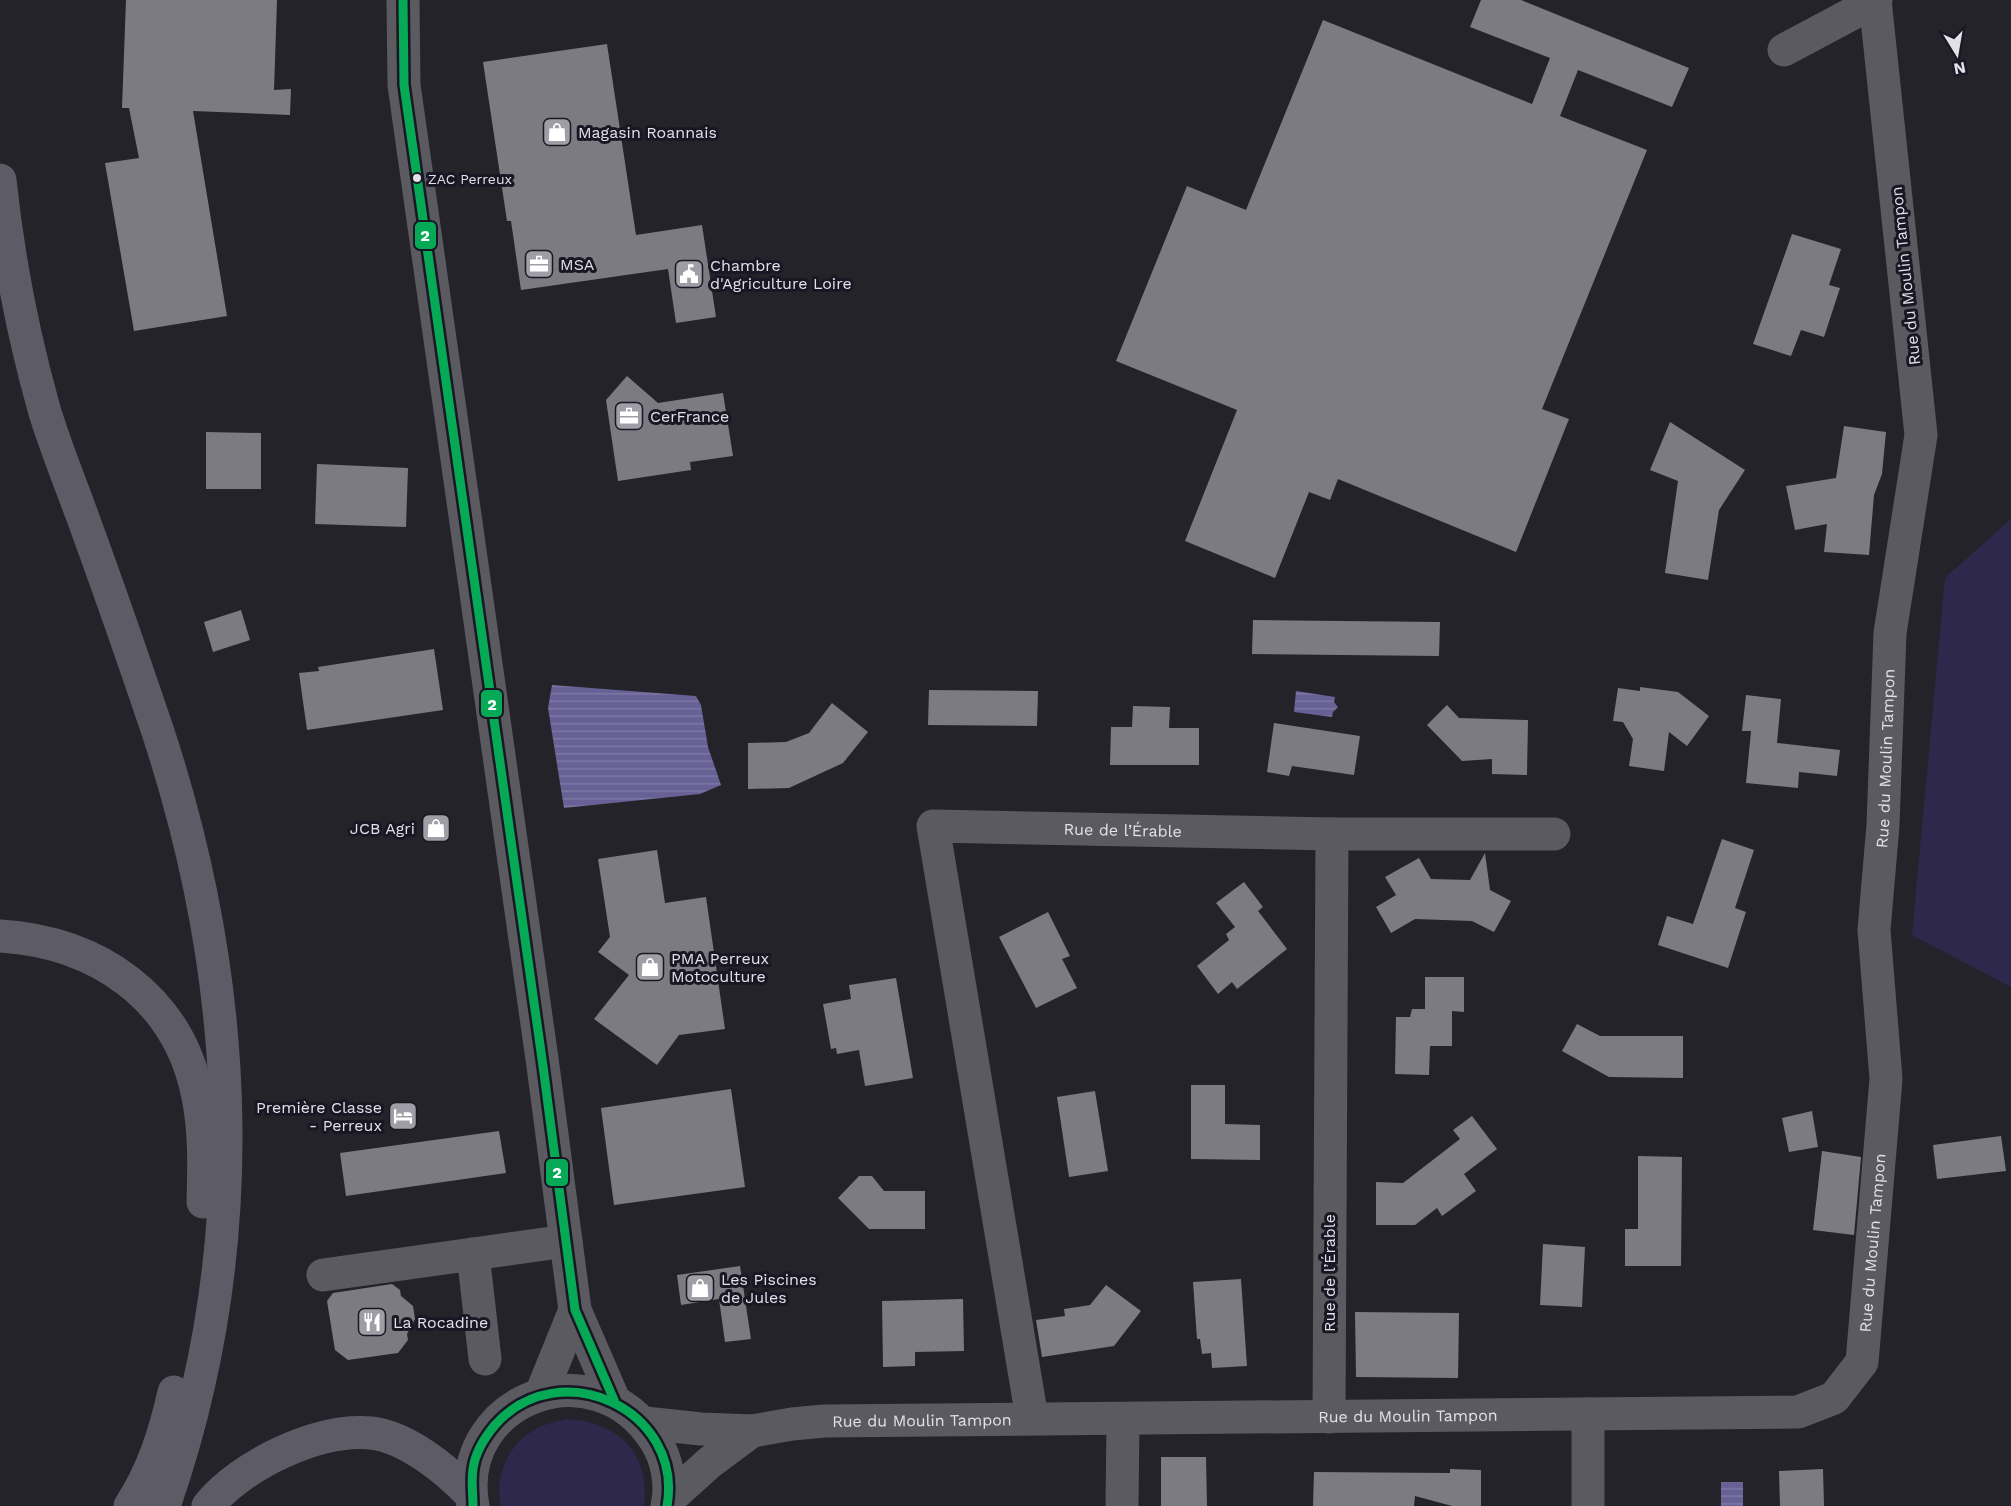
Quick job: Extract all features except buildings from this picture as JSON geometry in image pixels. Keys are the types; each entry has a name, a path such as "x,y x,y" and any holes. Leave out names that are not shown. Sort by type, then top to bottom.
{"highway":[{"path":"0,180 5,234 45,412 159,736 200,890 217,982 225,1056 227,1135 224,1220 218,1288 200,1382 183,1450 164,1506"},
{"path":"0,936 26,937 63,947 93,958 124,977 150,1000 172,1029 189,1064 198,1096 204,1167 202,1212 189,1321 166,1427 144,1484 130,1506"},
{"path":"208,1506 216,1496 247,1472 276,1455 310,1442 352,1434 372,1433 423,1453 457,1480 472,1500"}],"street":[{"path":"403,0 404,85 575,1310 614,1400"},
{"path":"1784,50 1876,1"},
{"name":"Rue du Moulin Tampon","path":"645,1423 701,1429 752,1431 825,1421 1798,1412 1834,1398 1862,1362 1886,1079 1875,930 1883,825 1890,633 1921,435 1876,1"},
{"name":"Rue de l’Érable","path":"1032,1418 933,826 1332,834 1329,1417"},
{"path":"1332,834 1554,834"},
{"path":"323,1275 566,1241"},
{"path":"473,1254 485,1359"},
{"path":"541,1394 575,1310"},
{"path":"472,1500 472,1473 478,1452 488,1432 503,1416 520,1403 541,1394 559,1390 578,1390 597,1393 614,1400 631,1410 645,1423 660,1446 668,1472 668,1502"},
{"path":"1588,1414 1588,1506"},
{"path":"1122,1506 1123,1419"},
{"name":"Rue du Moulin Tampon","path":"668,1502 709,1463 752,1431"}],"shaded area":[{"path":"2011,519 2011,987 1912,935 1945,578"},
{"path":"552,685 696,696 701,705 708,747 721,785 700,794 564,808 548,708"},
{"path":"1296,691 1335,697 1334,702 1338,707 1332,717 1294,712"},
{"path":"566,1419 601,1426 615,1433 627,1443 642,1470 645,1487 644,1506 501,1506 499,1485 501,1475 504,1464 515,1446 535,1430"},
{"path":"1721,1482 1743,1482 1743,1506 1721,1506"}],"transit line":[{"name":"2","path":"403,0 404,85 543,1066 575,1310 614,1400"},
{"name":"2","path":"473,1506 474,1463 488,1435 495,1425 522,1404 552,1393 582,1393 612,1402 637,1419 656,1443 667,1472 667,1506"}],"place":[{"name":"Magasin Roannais","path":"557,132"},
{"name":"ZAC Perreux","path":"417,178"},
{"name":"MSA","path":"539,264"},
{"name":"Chambre d'Agriculture Loire","path":"689,274"},
{"name":"CerFrance","path":"629,416"},
{"name":"JCB Agri","path":"436,828"},
{"name":"PMA Perreux Motoculture","path":"650,967"},
{"name":"Première Classe - Perreux","path":"403,1116"},
{"name":"Les Piscines de Jules","path":"700,1288"},
{"name":"La Rocadine","path":"372,1322"}]}
